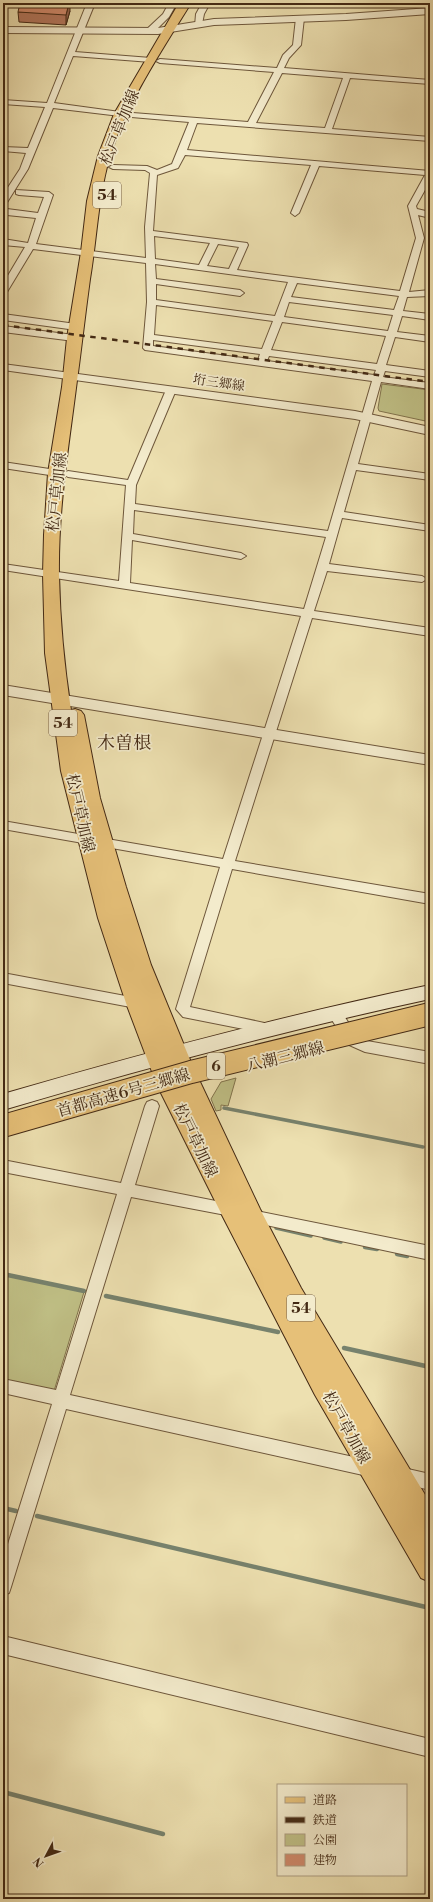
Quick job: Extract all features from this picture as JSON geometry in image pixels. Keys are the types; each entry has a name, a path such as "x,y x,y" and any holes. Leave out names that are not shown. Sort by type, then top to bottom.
{"highway":[{"name":"首都高速6号三郷線","path":"3,1110 268,1039 430,1000"},
{"name":"首都高速6号三郷線","path":"3,1126 199,1070 430,1014"}],"main road":[{"name":"松戸草加線","path":"76,377 81,367 93,253 93,201 104,156 174,28 185,3"},
{"name":"松戸草加線","path":"174,28 194,3"},
{"name":"松戸草加線","path":"126,115 75,332 76,377 62,473 54,653 66,700 70,771 141,965 173,1070"},
{"name":"松戸草加線","path":"94,840 108,918 136,1003 173,1070 324,1387 430,1569"},
{"name":"八潮三郷線","path":"3,1136 173,1070 268,1029 334,1012 430,992"},
{"name":"八潮三郷線","path":"3,1102 173,1070 352,1040 430,1024"},
{"path":"3,1110 14,1113 35,1110 173,1070"},
{"name":"松戸草加線","path":"241,1213 293,1295 430,1527"}],"street":[{"path":"3,202 24,170 90,3"},
{"path":"150,31 166,15 174,3"},
{"path":"198,24 200,14 206,3"},
{"path":"3,30 150,31 198,24 300,18 350,17 430,11"},
{"path":"251,124 279,70 289,53 298,42 300,18"},
{"path":"70,54 430,82"},
{"path":"328,130 347,76"},
{"path":"3,102 49,105 126,115 430,138"},
{"path":"194,120 175,166 153,174 150,233 152,302 148,348 261,362 430,386"},
{"path":"3,149 31,151"},
{"path":"182,152 430,173 412,206 420,238 377,379 368,417 352,466 309,614 268,733 183,1009 188,1013 268,1029"},
{"path":"295,213 316,163"},
{"path":"114,167 148,168 156,173"},
{"path":"3,292 31,245 50,195 19,192"},
{"path":"413,211 430,215"},
{"path":"7,212 41,216"},
{"path":"150,233 244,245 232,271 240,293"},
{"path":"202,267 215,241"},
{"path":"3,242 232,271"},
{"path":"261,362 294,279"},
{"path":"152,302 240,293 294,279 403,294 418,295 430,293"},
{"path":"151,281 240,293 279,319 430,339"},
{"path":"286,298 430,317"},
{"path":"3,317 75,332"},
{"path":"3,328 75,332"},
{"path":"149,337 430,374"},
{"name":"垳三郷線","path":"3,367 368,417 430,431"},
{"path":"124,585 131,483 171,390"},
{"path":"3,465 131,483"},
{"path":"352,466 430,477"},
{"path":"130,506 332,535"},
{"path":"339,514 430,528"},
{"path":"127,536 241,556"},
{"path":"3,567 430,632"},
{"path":"323,567 422,579"},
{"path":"3,690 430,760"},
{"path":"3,824 430,898"},
{"path":"3,978 136,1003"},
{"path":"334,1012 352,1040 365,1046 430,1058"},
{"path":"3,1587 152,1106"},
{"path":"3,1166 241,1213 430,1253"},
{"path":"3,1386 430,1482"},
{"path":"3,1645 430,1748"}],"green space":[{"path":"382,384 430,390 430,422 379,411 378,408"},
{"path":"236,1078 228,1106 221,1105 221,1110 216,1111 211,1099 221,1082"},
{"path":"3,1275 84,1292 54,1391 3,1380"}],"building":[{"path":"20,3 69,3 66,15 18,12"}],"waterway":[{"path":"3,7 24,5"},
{"path":"224,1108 423,1147"},
{"path":"276,1228 311,1236"},
{"path":"324,1238 341,1242"},
{"path":"365,1247 377,1249"},
{"path":"397,1254 407,1256"},
{"path":"3,1274 84,1291"},
{"path":"106,1296 278,1332"},
{"path":"344,1348 430,1367"},
{"path":"3,1508 16,1511"},
{"path":"37,1516 430,1608"},
{"path":"3,1792 163,1834"}],"railway":[{"path":"3,325 430,382"}],"district":[{"name":"木曽根","path":"124,743"}]}
